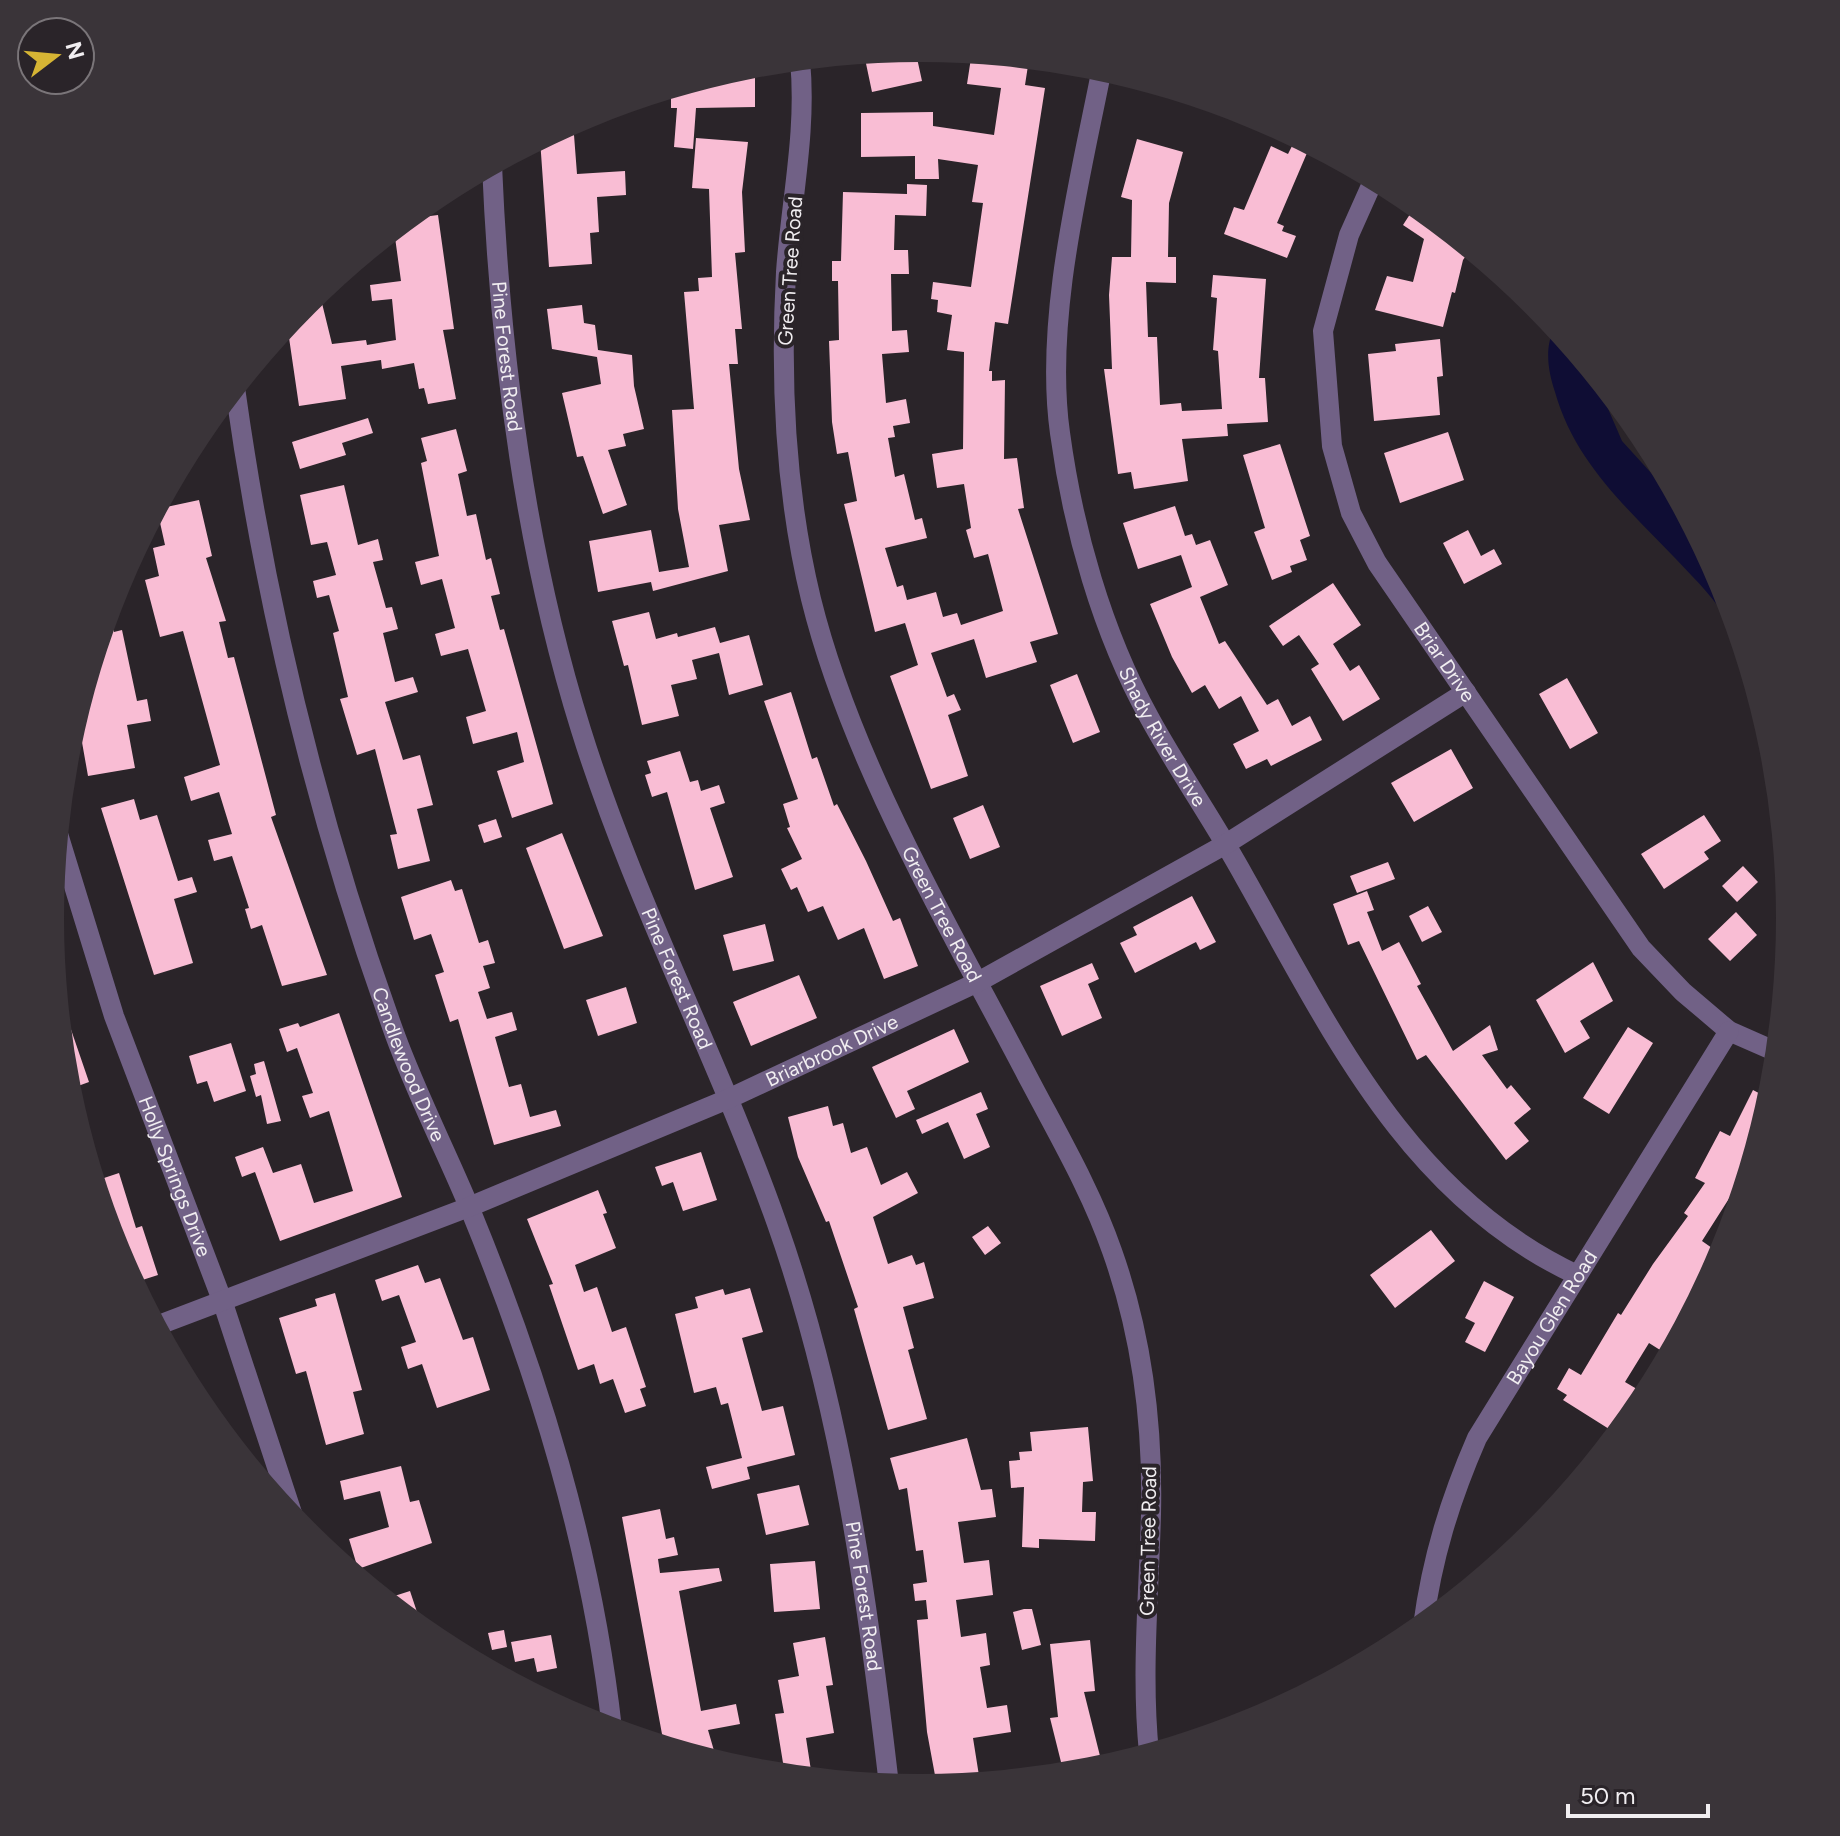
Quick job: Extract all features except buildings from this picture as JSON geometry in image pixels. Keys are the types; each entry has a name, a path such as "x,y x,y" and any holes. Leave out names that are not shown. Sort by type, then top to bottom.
{"street":[{"name":"Green Tree Road","path":"801,70 804,96 786,271 784,384 794,513 811,600 839,690 884,797 1069,1155 1112,1250 1137,1341 1150,1428 1151,1510 1146,1619 1149,1743"},
{"name":"Shady River Drive","path":"1100,81 1061,291 1060,430 1076,518 1105,615 1147,714 1226,844 1331,1029 1397,1131 1476,1212 1550,1262 1577,1275"},
{"name":"Pine Forest Road","path":"493,177 496,255 508,372 532,530 562,653 581,729 631,869 728,1099 782,1238 809,1326 845,1469 872,1641 888,1773"},
{"name":"Briar Drive","path":"1369,190 1349,235 1323,331 1332,446 1351,513 1377,563 1641,948 1683,992 1729,1031 1766,1047"},
{"name":"Candlewood Drive","path":"237,402 277,630 315,790 396,1037 434,1135 469,1207 556,1445 581,1544 605,1667 611,1716"},
{"name":"Briarbrook Drive","path":"166,1322 469,1207 728,1099 978,982 1226,844 1466,692"},
{"name":"Holly Springs Drive","path":"66,860 114,1016 222,1300 285,1491"},
{"name":"Bayou Glen Road","path":"1425,1609 1431,1564 1450,1499 1471,1450 1729,1031"}],"shaded area":[{"path":"1551,340 1599,397 1609,410 1622,441 1650,472 1688,539 1716,604 1612,492 1578,446 1555,392 1548,351"}]}
